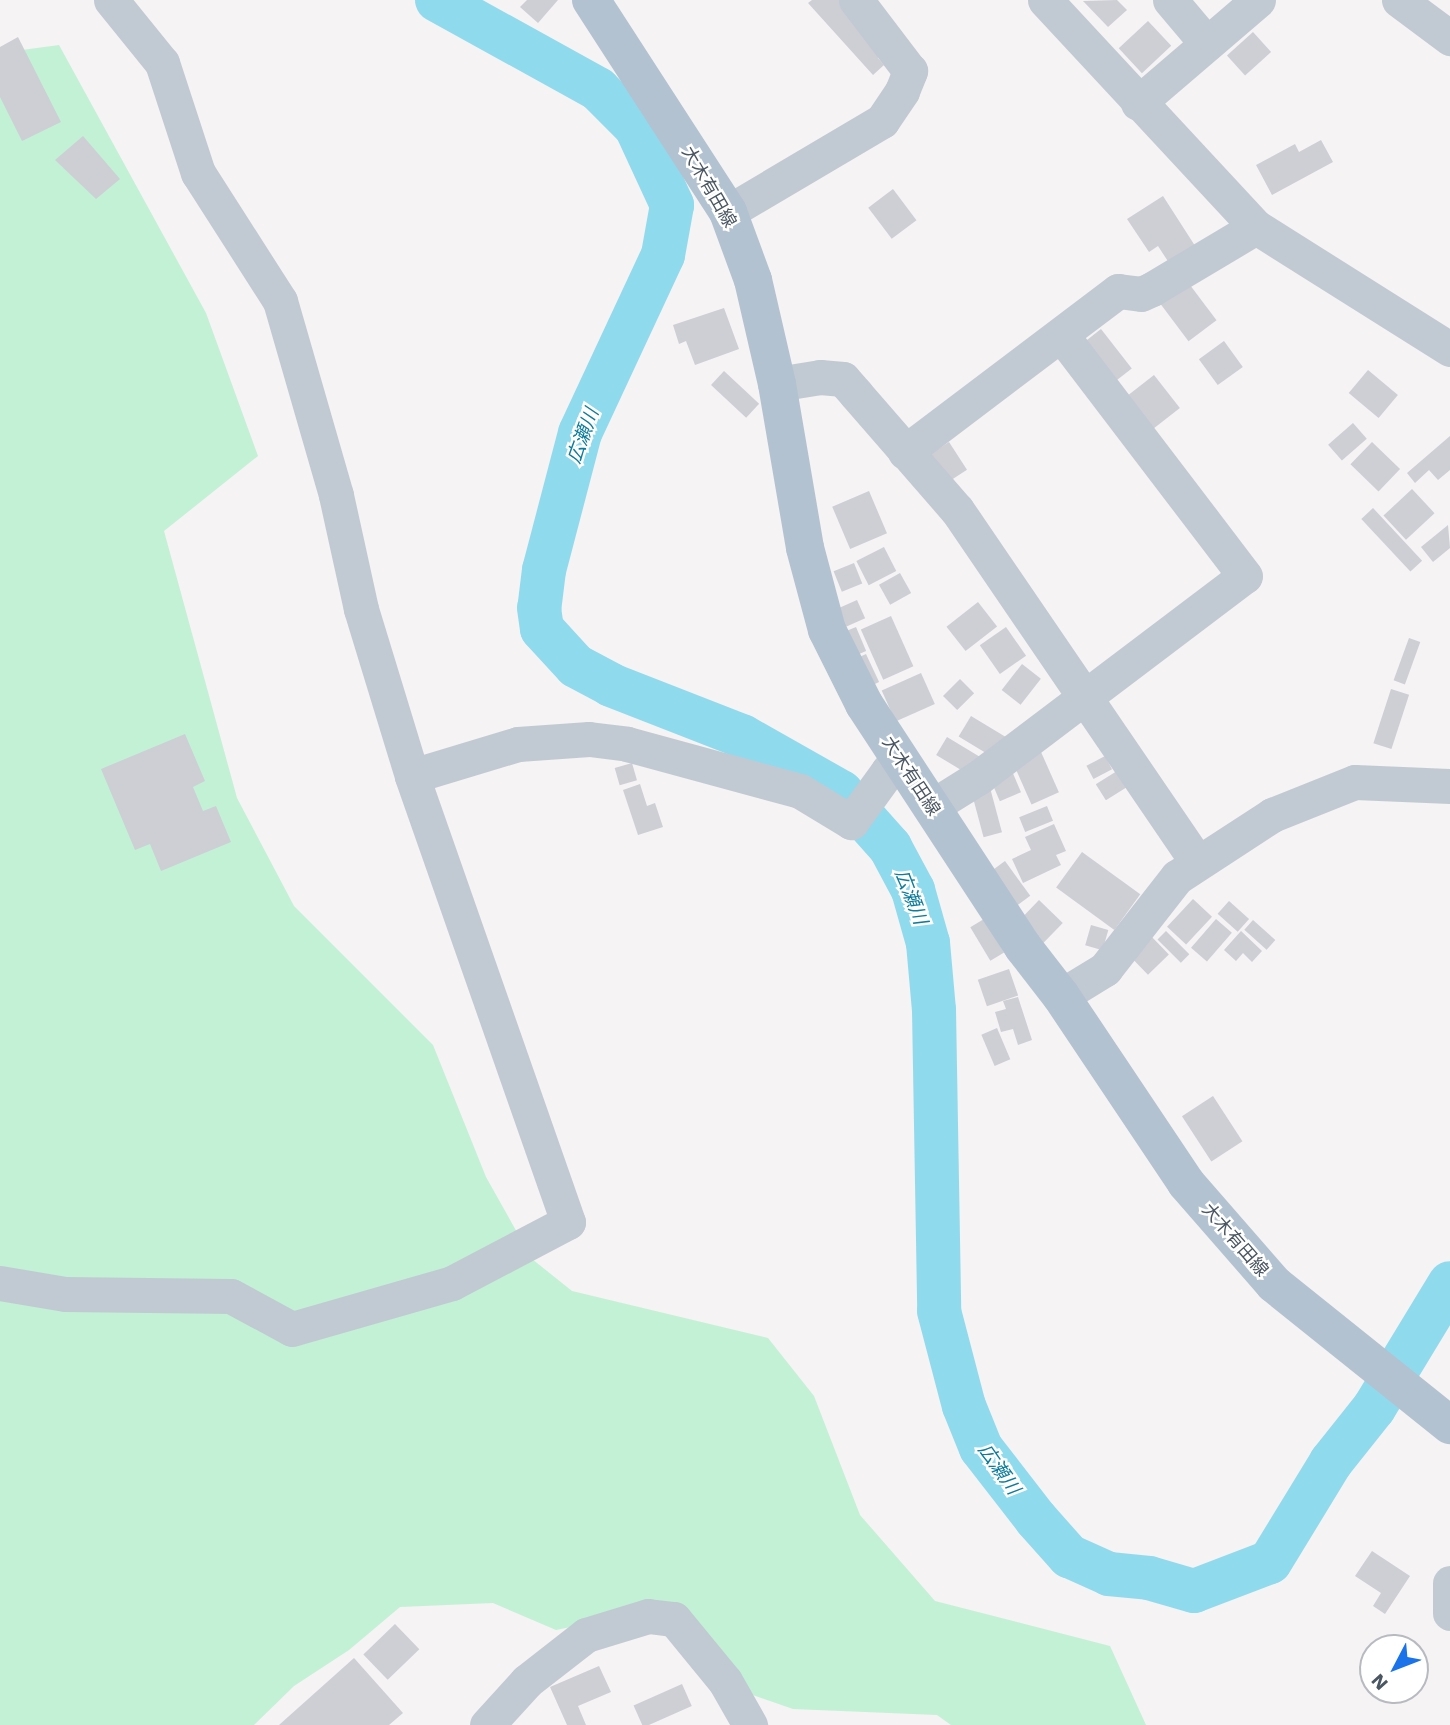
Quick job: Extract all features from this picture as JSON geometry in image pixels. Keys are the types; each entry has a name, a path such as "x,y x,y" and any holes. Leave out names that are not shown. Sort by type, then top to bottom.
{"main road":[{"name":"大木有田線","path":"591,0 728,212 753,280 777,384 805,548 827,630 897,770 931,807 1023,947 1061,996 1186,1183 1274,1284 1439,1417"}],"street":[{"path":"0,1283 65,1294 231,1296 292,1329 452,1283 568,1222 412,776 361,609 336,495 280,301 198,173 162,63 111,0"},
{"path":"728,212 883,121 902,91 910,71 856,0"},
{"path":"1045,0 1256,227 1450,349"},
{"path":"1170,0 1207,44"},
{"path":"1138,103 1258,0"},
{"path":"1399,0 1450,38"},
{"path":"905,452 1063,337 1118,291 1141,294 1152,289 1256,227"},
{"path":"931,807 979,777 1086,692 1245,576 1063,337"},
{"path":"777,384 820,377 843,379 957,510 1086,692 1196,861"},
{"path":"412,776 518,744 589,739 627,744 800,791 851,822 897,770"},
{"path":"1061,996 1105,970 1177,877 1196,861 1272,815 1355,782 1450,786"},
{"path":"1450,1583 1450,1613"},
{"path":"487,1725 527,1681 586,1635 648,1616 674,1619 725,1681 750,1725"}],"green space":[{"path":"59,45 206,313 258,456 164,531 237,798 294,906 433,1045 486,1177 532,1259 572,1291 768,1338 814,1396 860,1515 935,1601 1110,1646 1146,1725 951,1725 937,1715 793,1709 750,1694 681,1604 556,1630 493,1603 400,1607 349,1650 294,1686 254,1725 0,1725 0,53"}],"building":[{"path":"527,0 558,0 538,23 520,7"},
{"path":"812,0 842,0 886,50 878,58 884,65 873,75 808,3"},
{"path":"1117,0 1127,10 1108,27 1083,1"},
{"path":"1148,21 1171,46 1142,73 1119,48"},
{"path":"1253,32 1271,52 1245,75 1227,55"},
{"path":"18,37 61,122 22,141 0,97 0,47"},
{"path":"83,136 120,179 96,199 55,160"},
{"path":"1321,140 1333,162 1272,195 1256,165 1295,144 1299,152"},
{"path":"893,189 916,220 892,239 868,208"},
{"path":"1163,196 1199,252 1173,269 1158,246 1149,252 1127,219"},
{"path":"1187,281 1216,320 1189,341 1159,302"},
{"path":"724,308 739,349 695,365 686,341 679,344 673,325"},
{"path":"1101,329 1132,368 1112,384 1081,344"},
{"path":"1224,341 1243,367 1218,385 1199,359"},
{"path":"1368,370 1398,395 1379,418 1349,393"},
{"path":"724,371 759,404 746,418 711,385"},
{"path":"1154,375 1180,408 1149,432 1123,399"},
{"path":"1353,423 1367,439 1342,460 1328,445"},
{"path":"1450,436 1450,470 1438,480 1429,470 1415,483 1407,473"},
{"path":"949,442 967,470 943,485 926,457"},
{"path":"1372,442 1400,469 1379,491 1350,464"},
{"path":"1412,489 1435,513 1406,540 1383,516"},
{"path":"869,491 887,533 850,549 832,507"},
{"path":"1373,508 1422,561 1410,572 1361,519"},
{"path":"1448,525 1450,548 1433,562 1421,547"},
{"path":"884,547 896,571 869,585 856,561"},
{"path":"854,563 862,583 842,592 834,571"},
{"path":"900,573 911,593 890,605 879,585"},
{"path":"857,600 865,618 843,628 835,610"},
{"path":"978,602 997,626 966,651 946,627"},
{"path":"891,616 913,666 883,680 861,629"},
{"path":"856,627 866,651 854,656 844,632"},
{"path":"1006,627 1026,656 1000,674 980,645"},
{"path":"1409,638 1420,642 1405,684 1394,680"},
{"path":"866,654 879,682 868,687 855,659"},
{"path":"1022,664 1041,679 1021,705 1002,690"},
{"path":"921,673 935,704 896,722 882,690"},
{"path":"960,679 974,693 957,710 943,696"},
{"path":"1391,689 1409,695 1391,749 1373,743"},
{"path":"971,716 1007,738 995,758 959,737"},
{"path":"185,734 205,781 193,787 203,811 216,806 231,842 161,871 150,844 135,850 101,769"},
{"path":"947,737 984,759 973,777 936,755"},
{"path":"1041,752 1059,792 1031,804 1014,764"},
{"path":"1105,756 1112,769 1094,779 1086,766"},
{"path":"632,763 637,780 620,785 615,768"},
{"path":"1012,771 1021,792 1000,801 991,780"},
{"path":"1117,771 1127,787 1106,800 1096,784"},
{"path":"640,784 647,806 655,803 663,827 638,835 623,790"},
{"path":"989,784 1002,832 984,837 971,789"},
{"path":"1047,806 1053,821 1025,832 1019,817"},
{"path":"1054,824 1066,851 1056,855 1061,865 1023,883 1012,859 1031,850 1025,837"},
{"path":"1082,852 1140,894 1114,930 1056,888"},
{"path":"1005,861 1030,896 1015,907 990,872"},
{"path":"1193,899 1212,917 1186,945 1167,927"},
{"path":"1039,900 1063,923 1043,943 1020,920"},
{"path":"1229,901 1249,919 1238,932 1218,914"},
{"path":"984,919 1004,952 990,961 970,927"},
{"path":"1216,919 1232,933 1207,961 1191,948"},
{"path":"1253,920 1275,940 1267,950 1244,930"},
{"path":"1091,925 1108,930 1103,950 1085,945"},
{"path":"1166,931 1189,954 1181,963 1158,939"},
{"path":"1241,931 1262,951 1252,962 1243,953 1236,961 1224,950"},
{"path":"1148,933 1169,955 1148,975 1127,953"},
{"path":"1009,969 1018,995 987,1006 978,980"},
{"path":"1018,997 1032,1040 1018,1045 1013,1029 1001,1032 995,1012 1006,1009 1003,1001"},
{"path":"997,1028 1010,1059 995,1066 981,1035"},
{"path":"1213,1096 1242,1141 1211,1161 1182,1116"},
{"path":"1372,1551 1410,1576 1385,1614 1373,1606 1381,1593 1355,1576"},
{"path":"395,1624 419,1649 388,1680 363,1655"},
{"path":"354,1658 403,1713 389,1725 279,1725"},
{"path":"599,1666 611,1692 578,1706 586,1725 567,1725 550,1687"},
{"path":"682,1684 692,1706 649,1725 642,1725 634,1706"}],"waterway":[{"name":"広瀬川","path":"437,0 598,89 636,127 672,205 663,255 580,433 544,570 539,608 542,629 576,666 611,685 742,736 841,792 890,847 913,890 928,943 934,1010 939,1311 964,1406 981,1448 1036,1519 1069,1556 1109,1574 1149,1578 1194,1591 1270,1562 1331,1462 1374,1408 1450,1283"}]}
